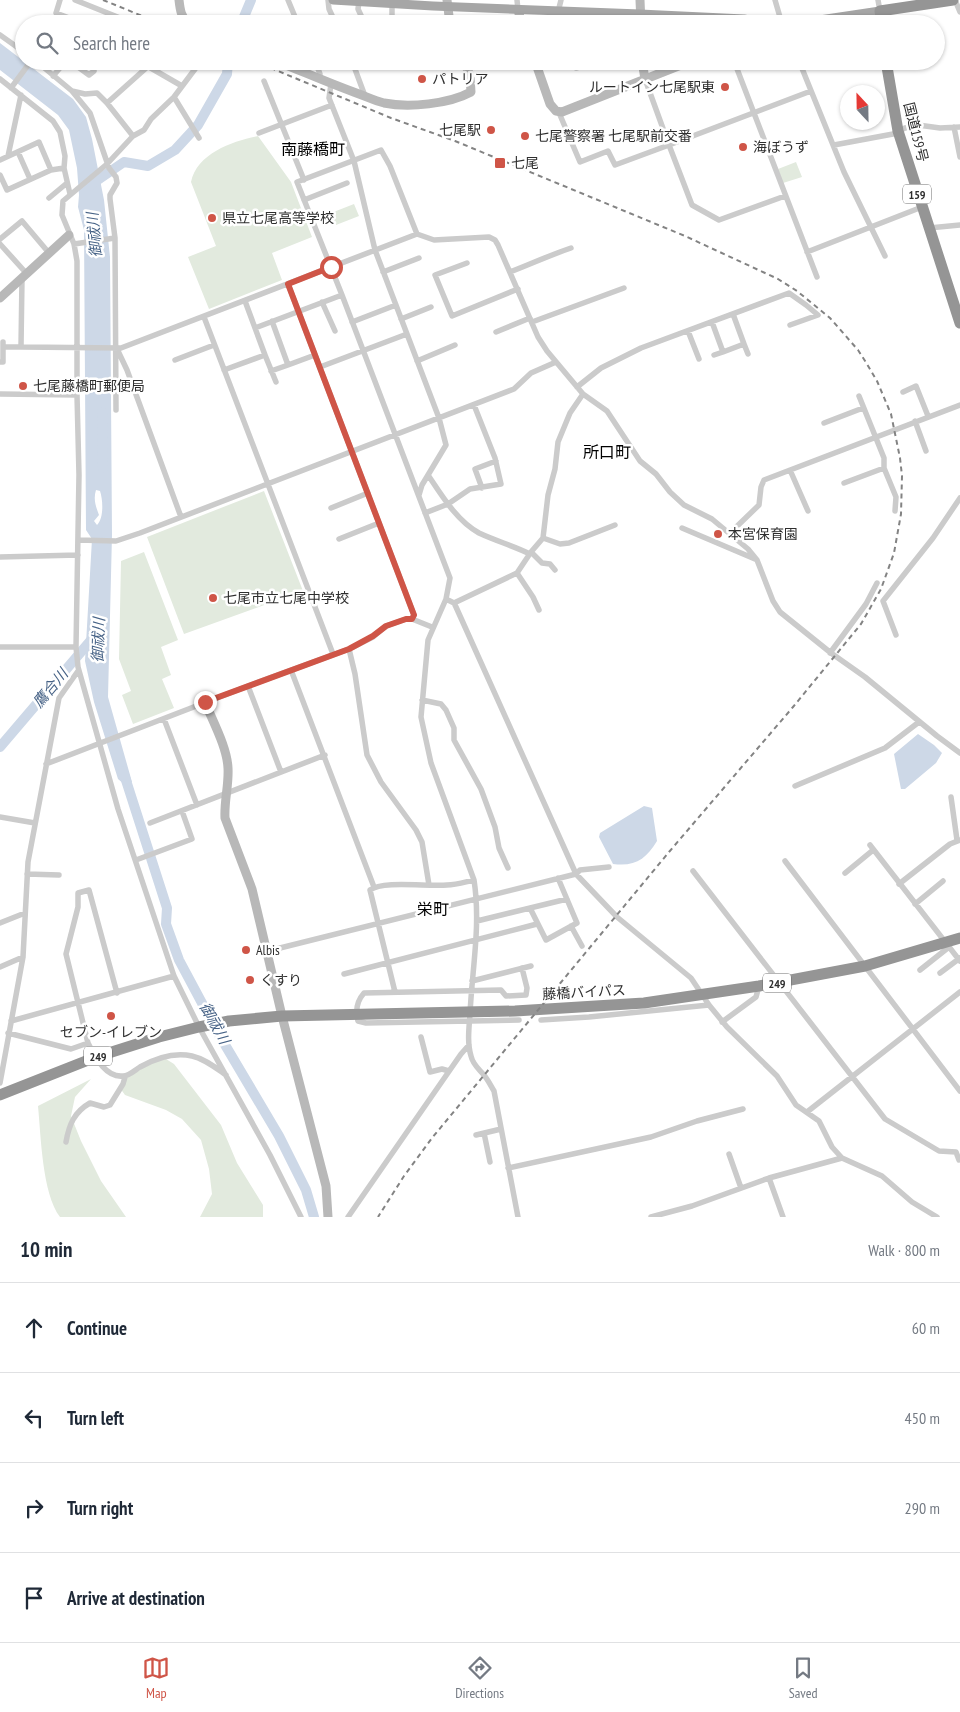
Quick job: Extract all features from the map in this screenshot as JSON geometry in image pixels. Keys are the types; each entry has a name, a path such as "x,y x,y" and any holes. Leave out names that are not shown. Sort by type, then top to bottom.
{"highway":[{"path":"879,6 954,0"},
{"name":"国道159号","path":"887,70 898,131 960,323"},
{"name":"藤橋バイパス","path":"0,1095 96,1057 201,1026 229,1021 282,1016 515,1011 706,1000 759,986 865,966 947,944 960,938"}],"main road":[{"path":"333,0 373,1 392,4 518,5 558,10 653,15"},
{"path":"836,15 879,6"}],"street":[{"path":"60,0 56,13 61,15"},
{"path":"75,0 112,15"},
{"path":"179,0 182,15"},
{"path":"288,0 294,15"},
{"path":"328,0 332,15"},
{"path":"557,15 561,0"},
{"path":"640,0 640,14"},
{"path":"775,0 779,15"},
{"path":"954,0 960,12"},
{"path":"359,2 358,9 360,15"},
{"path":"392,4 392,15"},
{"path":"0,34 15,45"},
{"path":"11,88 24,70"},
{"path":"46,70 72,90 90,113 108,166 115,176 117,183 110,195 115,238 116,410"},
{"path":"53,76 59,70"},
{"path":"82,70 89,75 94,71"},
{"path":"108,103 146,70"},
{"path":"154,70 182,86"},
{"path":"194,70 174,97 151,119 144,130 133,136 108,166 63,201 62,215 74,244 77,261 79,475 76,648 78,669 101,744 118,809 174,976 301,1217"},
{"path":"298,70 384,103 406,105 460,98 471,92 468,70"},
{"path":"318,70 320,74 318,78"},
{"path":"356,70 366,96"},
{"path":"538,70 550,104 556,111 562,112 667,70"},
{"path":"644,70 692,205 719,220 785,196"},
{"path":"737,70 817,276"},
{"path":"803,70 844,172 885,256"},
{"path":"0,79 53,122 60,132 65,156 64,168 70,194"},
{"path":"264,81 304,180"},
{"path":"331,84 329,92 332,105 354,161 375,250 439,418 446,445 422,485 419,496"},
{"path":"72,90 86,94 97,92 108,103 133,136"},
{"path":"562,112 560,115 580,162 608,151 615,165 812,91"},
{"path":"8,156 21,95"},
{"path":"174,97 198,135"},
{"path":"259,133 332,105"},
{"path":"834,145 893,134 918,125 940,128 957,127 960,157"},
{"path":"0,160 39,142 51,170"},
{"path":"418,234 390,166 381,150 297,182 450,578 446,599 432,627 428,640 421,717 431,763 474,880 477,898 477,921 469,1045 471,1058 494,1092 518,1217"},
{"path":"18,152 30,179"},
{"path":"0,195 6,190 51,170 64,168"},
{"path":"0,175 6,190"},
{"path":"49,198 67,183"},
{"path":"304,200 347,183"},
{"path":"807,252 922,207"},
{"path":"0,239 22,221 49,253"},
{"path":"929,228 960,225"},
{"path":"0,362 3,362 3,345 116,349 418,234 434,240 489,237 495,240 498,245 542,344 576,387 607,411 640,461 656,474 670,492 684,505 712,519 730,533 757,560 773,601 780,612 960,753"},
{"path":"0,298 69,235"},
{"path":"74,244 115,238"},
{"path":"0,244 24,276 21,347"},
{"path":"510,272 571,248"},
{"path":"383,272 419,258"},
{"path":"467,263 435,275 452,316 518,289"},
{"path":"288,284 414,615 412,619"},
{"path":"496,332 624,288"},
{"path":"576,387 601,368 641,348 788,293 818,315 790,325"},
{"path":"255,328 342,295"},
{"path":"245,300 276,382"},
{"path":"322,302 335,331"},
{"path":"352,322 396,305"},
{"path":"401,319 431,307"},
{"path":"732,314 748,354"},
{"path":"204,317 332,654"},
{"path":"272,321 288,365"},
{"path":"712,322 723,352"},
{"path":"688,331 699,359"},
{"path":"320,367 407,334"},
{"path":"175,360 214,344"},
{"path":"714,355 744,344"},
{"path":"417,361 455,345"},
{"path":"116,349 127,370 181,517"},
{"path":"224,370 265,355"},
{"path":"271,371 315,355"},
{"path":"78,540 116,541 181,517 517,388 531,373 556,362"},
{"path":"903,392 916,386 928,416"},
{"path":"0,394 77,395"},
{"path":"454,603 517,573 543,538 548,495 555,469 558,442 570,414 583,394"},
{"path":"859,396 884,458 884,468 896,497 895,511"},
{"path":"425,513 448,504 464,492 501,484 496,461 474,404"},
{"path":"730,533 759,505 761,487 764,480 960,405"},
{"path":"824,424 863,408"},
{"path":"915,421 926,451"},
{"path":"482,488 474,469 496,461"},
{"path":"844,483 884,468"},
{"path":"790,470 808,511"},
{"path":"428,475 448,504 466,524 478,532 531,553 542,563 550,564 556,570"},
{"path":"331,508 368,493"},
{"path":"896,635 883,601 933,538 960,498"},
{"path":"340,539 379,523"},
{"path":"543,538 560,544 569,543 615,526"},
{"path":"682,528 757,560"},
{"path":"0,557 78,555"},
{"path":"517,573 539,610"},
{"path":"830,653 866,604 877,583"},
{"path":"446,599 454,603 576,874 617,917 691,978 722,1022 777,1076 796,1105 819,1121 832,1147 842,1158 882,1176 912,1202 937,1217"},
{"path":"46,764 205,702 349,649 373,636 386,626 406,619 412,619 432,627"},
{"path":"0,647 76,648"},
{"path":"349,649 355,674 366,755 380,782 416,830 422,842 429,885"},
{"path":"0,1083 3,1046 19,986 23,957 28,862 46,764 59,698 78,669"},
{"path":"291,670 374,887"},
{"path":"248,686 281,772"},
{"path":"422,700 441,704 446,710 454,728 454,740 481,789 495,826 499,848 508,868"},
{"path":"205,702 226,755 228,768 227,793 224,807 225,818 252,889 282,1016 326,1186 328,1217"},
{"path":"164,719 197,805"},
{"path":"795,786 885,748 919,722"},
{"path":"150,823 325,755"},
{"path":"899,884 950,844 959,840 951,797"},
{"path":"136,860 192,839 182,811"},
{"path":"0,817 35,823"},
{"path":"845,873 872,848 960,959 940,973"},
{"path":"784,861 960,1091"},
{"path":"268,951 576,874 580,870 609,867"},
{"path":"693,871 885,1120 939,1151 956,1152 960,1159"},
{"path":"27,874 59,876"},
{"path":"530,908 546,940 576,923 558,878"},
{"path":"395,992 370,890 374,887 447,886 474,880"},
{"path":"915,904 943,881"},
{"path":"117,993 89,890 78,893 78,907 66,954 88,1043 103,1068 117,1076 125,1077 157,1058 180,1055 204,1060 228,1076"},
{"path":"477,921 567,899"},
{"path":"0,924 25,913"},
{"path":"344,974 537,924"},
{"path":"572,926 582,946"},
{"path":"920,970 947,944"},
{"path":"0,967 23,957"},
{"path":"472,981 531,966"},
{"path":"519,1020 366,1023 358,1021 356,1014 358,1000 364,993 501,990 506,996 526,995 527,988 522,968"},
{"path":"11,1021 174,976"},
{"path":"722,1022 756,997 759,986"},
{"path":"807,1112 960,992"},
{"path":"541,1020 589,1017 706,1000"},
{"path":"8,1032 71,1049 88,1043"},
{"path":"421,1037 430,1072 449,1071"},
{"path":"348,1217 469,1045"},
{"path":"66,1142 70,1124 75,1115 90,1103 104,1107 110,1105 123,1084 125,1077"},
{"path":"508,1168 651,1136 743,1109"},
{"path":"476,1135 501,1129"},
{"path":"484,1133 490,1162"},
{"path":"729,1154 741,1188"},
{"path":"651,1217 692,1206 769,1178 842,1158"},
{"path":"769,1178 784,1217"}],"shaded area":[{"path":"258,136 291,182 312,237 272,253 282,280 209,309 188,257 216,246 191,182 200,163 208,156 227,145"},
{"path":"796,162 802,177 783,183 778,169"},
{"path":"354,204 359,216 336,225 331,213"},
{"path":"264,491 303,591 184,634 147,537"},
{"path":"144,552 178,640 161,647 171,675 162,679 174,708 133,724 122,695 131,691 119,659 121,561"},
{"path":"166,1059 174,1064 221,1125 237,1163 263,1205 263,1217 200,1217 212,1194 209,1169 201,1140 182,1119 166,1110 125,1095 120,1088 128,1076 139,1067"},
{"path":"91,1079 75,1097 71,1116 101,1181 126,1217 60,1217 49,1194 43,1164 38,1106"}],"water":[{"path":"0,43 15,55 15,70 35,70 73,99 86,117 104,200 110,257 112,535 108,697 132,782 125,785 118,779 94,702 85,661 92,539 86,530 84,230 78,207 77,168 69,130 58,115 0,70","holes":["96,490 100,491 102,499 101,518 97,525 94,521 99,515 96,506"]},
{"path":"918,734 942,753 936,763 905,789 901,789 894,754"},
{"path":"644,806 652,808 657,841 649,853 634,863 613,864 599,837 600,833"}],"waterway":[{"path":"245,15 251,0"},
{"path":"89,186 124,162 148,166 175,150 198,125 227,74 227,70"},
{"name":"御祓川","path":"102,412 103,468"},
{"name":"鷹合川","path":"0,747 92,639"},
{"name":"御祓川","path":"123,771 167,908 166,924 179,960 218,1033 279,1136 306,1190 314,1217"}],"railway":[{"path":"103,0 140,15"},
{"path":"276,70 391,118 455,141 685,236 778,279 797,291 830,318 858,350 877,381 891,414 902,476 901,514 894,553 881,589 861,624 432,1138 404,1176 378,1217"}],"place":[{"name":"パトリア","path":"422,79"},
{"name":"ルートイン七尾駅東","path":"725,87"},
{"name":"七尾駅","path":"491,130"},
{"name":"七尾警察署 七尾駅前交番","path":"525,136"},
{"name":"海ぼうず","path":"743,147"},
{"name":"七尾","path":"500,163"},
{"name":"県立七尾高等学校","path":"212,218"},
{"name":"七尾藤橋町郵便局","path":"23,386"},
{"name":"本宮保育園","path":"718,534"},
{"name":"七尾市立七尾中学校","path":"213,598"},
{"name":"Albis","path":"246,950"},
{"name":"くすり","path":"250,980"},
{"name":"セブン-イレブン","path":"111,1016"}],"district":[{"name":"南藤橋町","path":"313,149"},
{"name":"所口町","path":"607,452"},
{"name":"栄町","path":"433,909"}],"route":[{"path":"205,702 349,649 373,636 386,626 406,619 412,619 414,615 288,284 331,267"}]}
